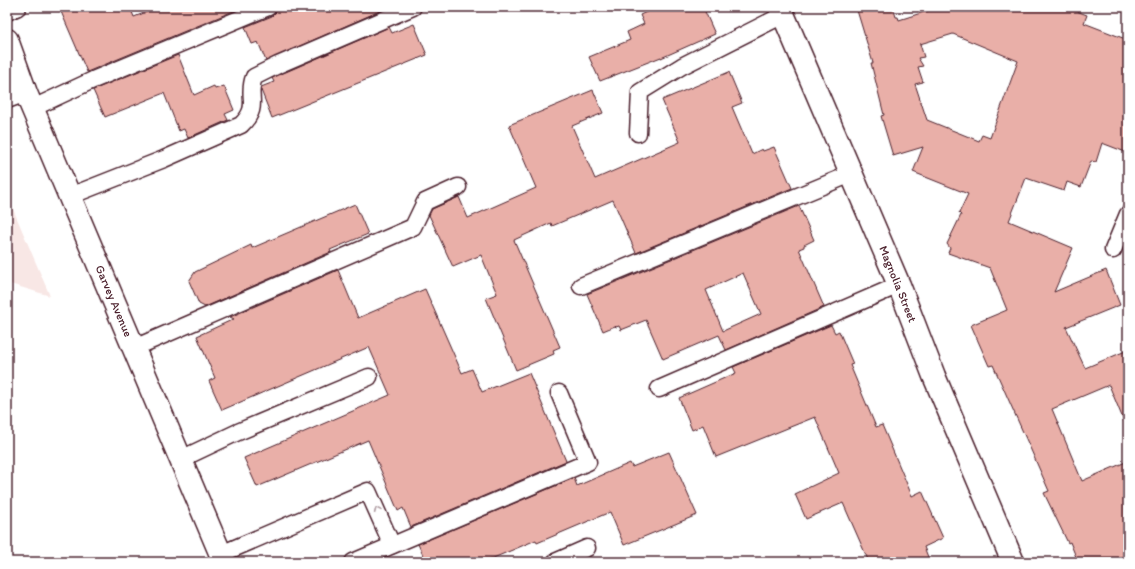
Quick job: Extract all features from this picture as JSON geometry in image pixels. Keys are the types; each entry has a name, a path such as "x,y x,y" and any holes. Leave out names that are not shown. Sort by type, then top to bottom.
{"street":[{"name":"Magnolia Street","path":"781,11 899,285 934,376 1014,562"},
{"name":"Garvey Avenue","path":"7,40 22,100 70,196 223,558"}],"lane":[{"path":"7,12 18,7"},
{"path":"22,100 93,80 268,7"},
{"path":"70,196 241,125 251,112 252,83 254,77 278,65 413,7"},
{"path":"638,133 640,92 682,66 781,11"},
{"path":"581,286 851,174"},
{"path":"134,348 413,226 425,202 458,187"},
{"path":"1113,250 1128,214"},
{"path":"659,389 899,285"},
{"path":"181,459 238,432 369,377"},
{"path":"353,562 588,462 559,393"},
{"path":"223,558 274,531 368,491 392,545"},
{"path":"555,562 587,548"}],"shaded area":[{"path":"7,195 50,296 7,283"}],"building":[{"path":"59,7 130,7 134,17 159,7 243,7 87,72"},
{"path":"277,7 381,7 382,10 266,61 258,42 252,44 245,27 272,16 276,12"},
{"path":"657,7 703,7 715,34 661,58 600,81 589,57 630,40 627,32 644,24 640,15"},
{"path":"856,7 893,7 896,17 898,17 899,20 940,7 1066,7 1087,15 1084,23 1128,40 1128,153 1102,143 1096,162 1091,161 1081,187 1067,182 1064,191 1026,178 1009,221 1073,248 1054,292 1106,270 1120,305 1066,327 1085,368 1128,350 1128,431 1109,385 1052,409 1082,481 1128,461 1128,562 1078,562 1070,542 1068,543 1044,493 1049,491 1031,450 993,365 989,366 971,325 1007,310 990,268 948,253 950,248 947,244 961,215 959,213 968,194 913,172 923,147 893,156 881,116 884,115 871,63 873,63","holes":["953,34 1018,61 990,138 982,135 979,141 927,120 915,84 923,82 918,67 923,66 918,58 924,57 920,44"]},
{"path":"414,24 427,55 272,118 261,87 274,82 272,78 389,27 392,33"},
{"path":"178,55 194,95 214,86 215,89 224,86 234,110 225,114 228,120 188,138 184,129 179,131 164,93 105,117 93,90"},
{"path":"729,72 742,103 732,107 752,154 762,149 763,151 774,147 792,188 636,253 613,200 552,226 551,223 514,240 560,347 553,350 554,354 516,370 486,298 497,294 481,255 453,267 429,215 432,209 459,197 468,218 536,188 509,125 593,90 603,113 572,126 595,179 680,142 662,100"},
{"path":"355,204 368,234 330,250 331,252 205,307 199,304 189,281 195,272 251,245 252,248"},
{"path":"799,206 814,240 799,249 824,307 726,350 719,335 663,359 646,320 621,330 619,326 615,326 603,331 587,294","holes":["743,273 761,314 723,331 706,290"]},
{"path":"338,270 358,318 425,289 462,373 472,369 482,392 529,373 566,461 411,527 403,508 398,511 368,440 257,487 244,458 390,395 369,347 222,410 209,381 215,378 197,336 234,319 230,317"},
{"path":"831,325 835,333 839,331 853,364 850,365 876,427 882,425 912,496 922,491 943,538 924,547 930,562 869,562 843,503 806,519 795,494 839,473 815,417 716,457 703,425 692,430 679,398 736,373 733,367"},
{"path":"669,452 697,515 624,545 610,512 537,543 536,540 484,562 426,562 418,544 574,478 577,486 630,463 632,467"}]}
